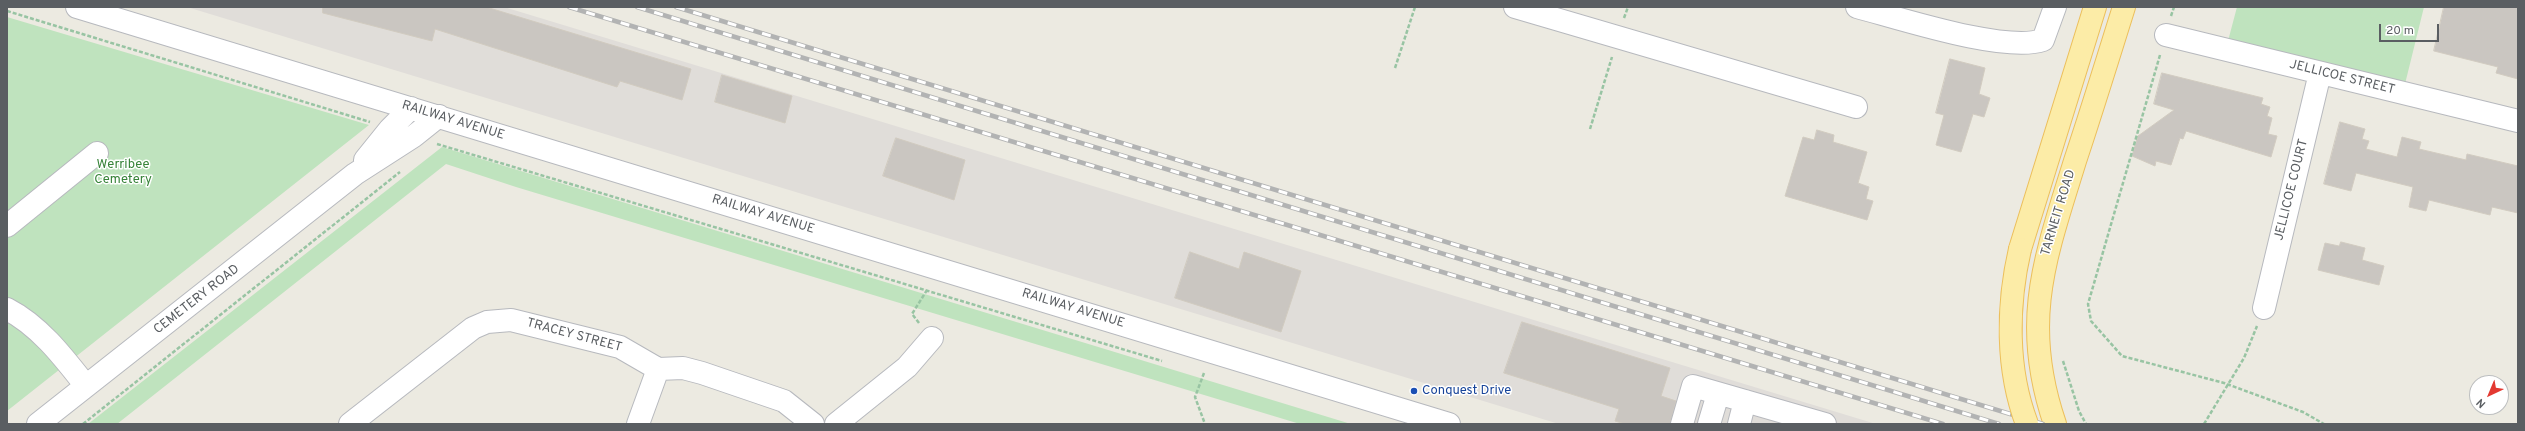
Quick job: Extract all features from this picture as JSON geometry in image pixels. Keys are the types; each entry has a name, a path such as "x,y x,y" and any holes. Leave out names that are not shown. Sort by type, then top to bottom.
{"main road":[{"name":"TARNEIT ROAD","path":"2027,424 2015,381 2011,347 2012,305 2020,249 2095,7"},
{"name":"TARNEIT ROAD","path":"2055,424 2046,399 2037,334 2038,302 2045,257 2124,7"}],"street":[{"name":"RAILWAY AVENUE","path":"77,7 1449,424"},
{"path":"1515,7 1856,107"},
{"path":"1857,7 1982,39 2031,44 2043,40 2055,7"},
{"name":"JELLICOE STREET","path":"2166,34 2518,121"},
{"name":"JELLICOE COURT","path":"2264,308 2320,73"},
{"name":"CEMETERY ROAD","path":"355,174 390,129 411,108"},
{"name":"CEMETERY ROAD","path":"38,424 355,174 414,136 439,116"},
{"path":"7,226 97,153"},
{"path":"7,310 32,326 50,342 86,386"},
{"name":"TRACEY STREET","path":"350,424 462,336 480,324 498,320 511,320 620,347 658,369"},
{"path":"836,424 907,367 932,338"},
{"path":"638,424 658,369 683,368 784,401 813,424"},
{"path":"1682,424 1693,386 1744,406 1802,421 1825,424"},
{"path":"1695,424 1744,406"},
{"path":"1709,424 1744,406"},
{"path":"1724,424 1744,406"},
{"path":"1739,424 1744,406"}],"path":[{"path":"1395,68 1415,7"},
{"path":"1590,129 1628,7"},
{"path":"2174,7 2088,304 2091,321 2122,356 2228,384 2303,412 2324,424"},
{"path":"7,11 390,129"},
{"path":"414,136 1166,362"},
{"path":"83,424 405,168"},
{"path":"927,290 912,314 932,338"},
{"path":"2204,424 2244,358 2264,308"},
{"path":"2062,356 2079,411 2086,424"},
{"path":"1196,371 1211,376"},
{"path":"1204,373 1195,397 1205,424"}],"shaded area":[{"path":"187,7 504,7 1876,424 1559,424"}],"green space":[{"path":"2237,7 2424,7 2405,84 2228,41"},
{"name":"Werribee Cemetery","path":"7,17 369,125 7,411"},
{"path":"442,147 1351,424 1300,424 516,187 446,164 117,424 88,424"}],"building":[{"path":"323,7 486,7 691,69 682,100 620,81 617,87 435,29 432,41 323,13"},
{"path":"2444,7 2518,7 2518,79 2496,73 2498,67 2434,51"},
{"path":"1950,59 1985,68 1979,94 1990,98 1984,117 1973,114 1961,152 1936,145 1944,115 1936,113"},
{"path":"2162,73 2263,98 2261,104 2270,107 2267,116 2272,118 2268,134 2277,136 2271,157 2186,131 2183,139 2180,138 2171,165 2156,161 2155,166 2132,156 2138,136 2174,110 2154,104"},
{"path":"722,75 792,96 785,123 715,102"},
{"path":"2340,122 2365,129 2362,139 2369,141 2366,149 2397,157 2402,137 2421,142 2419,149 2466,160 2467,154 2518,166 2518,213 2492,207 2490,215 2429,200 2426,211 2409,207 2413,187 2356,173 2351,191 2324,184"},
{"path":"1817,130 1834,135 1833,142 1867,152 1858,183 1869,187 1866,199 1873,201 1867,220 1785,196 1803,137 1814,140"},
{"path":"896,138 965,160 954,200 883,176"},
{"path":"2341,242 2365,248 2362,260 2384,266 2379,285 2318,270 2325,243 2339,246"},
{"path":"1190,252 1239,269 1244,252 1301,271 1281,332 1175,298"},
{"path":"1522,322 1670,368 1661,396 1676,401 1670,424 1625,424 1615,421 1619,409 1504,373"}],"railway":[{"path":"569,7 1943,424"},
{"path":"637,7 1999,424"},
{"path":"676,7 2043,424"}],"place":[{"name":"Conquest Drive","path":"1414,391"}]}
